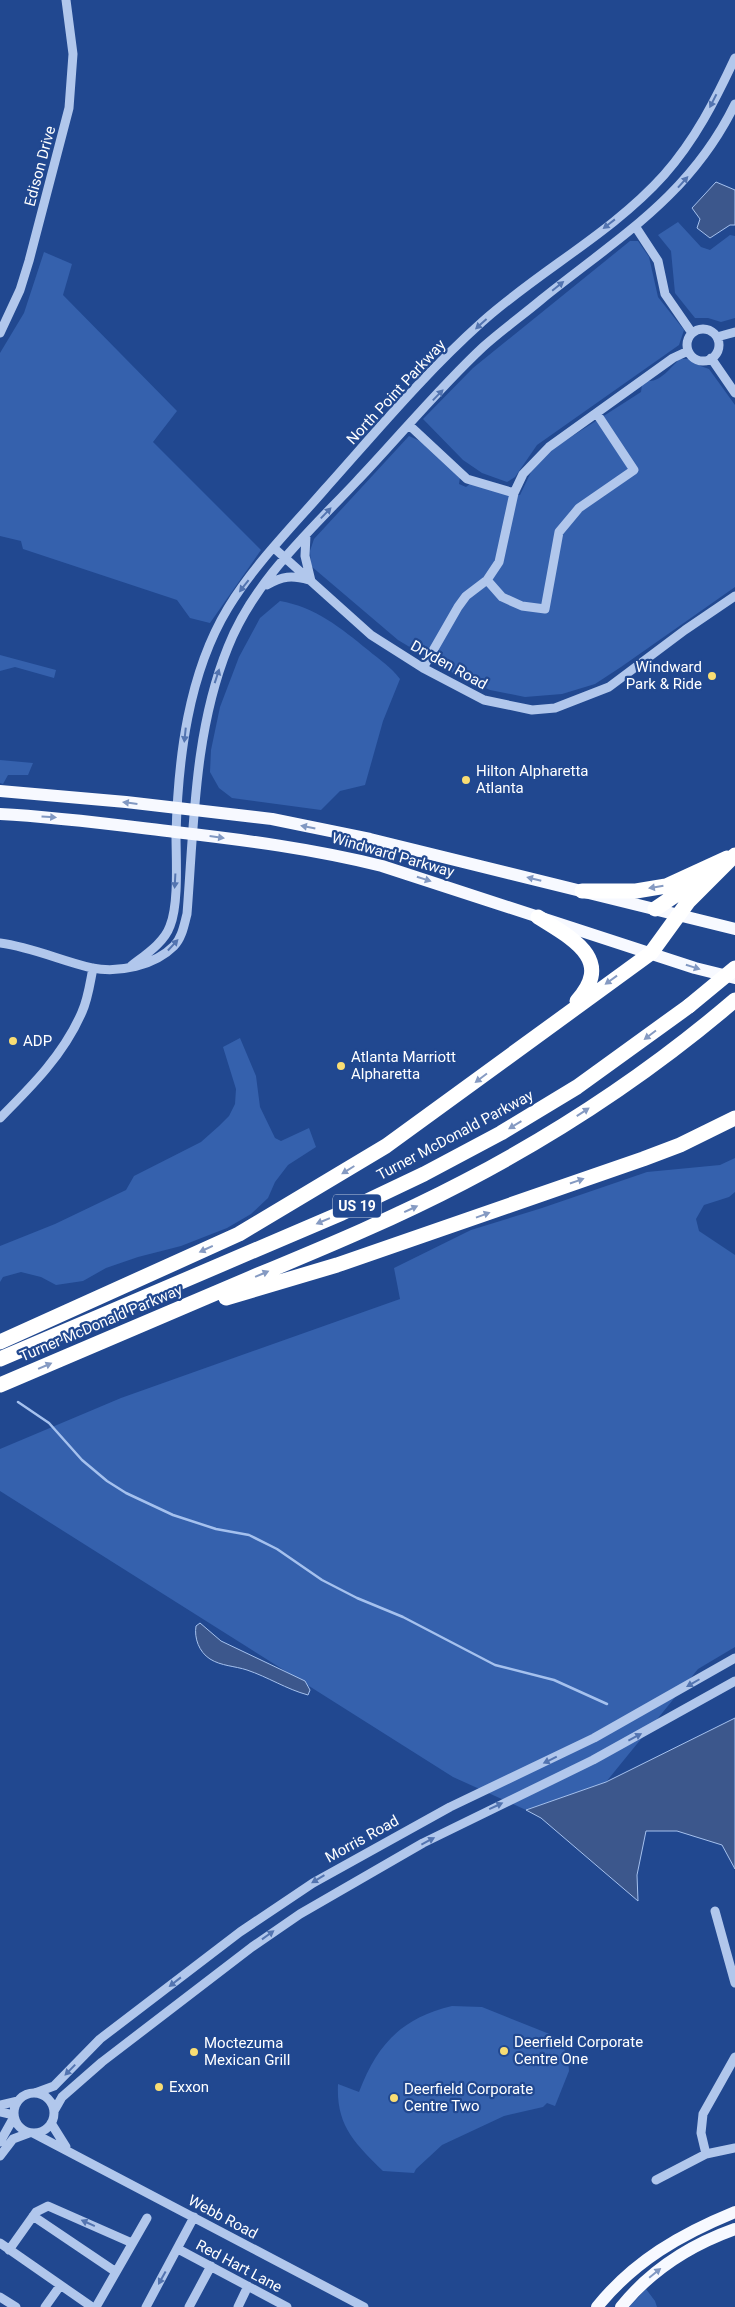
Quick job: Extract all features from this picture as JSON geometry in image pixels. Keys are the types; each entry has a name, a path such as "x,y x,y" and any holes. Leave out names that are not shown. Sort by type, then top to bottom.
{"highway":[{"path":"582,891 636,891 666,886 734,855"},
{"path":"0,1342 208,1248 266,1218 400,1137 563,1015 651,953 678,914 734,855"},
{"path":"655,909 689,886 711,879"},
{"path":"538,917 576,941 588,953 591,966 589,980 583,994 563,1015"},
{"name":"Turner McDonald Parkway","path":"0,1359 342,1213 424,1174 501,1133 577,1087 689,1006 735,968"},
{"name":"Turner McDonald Parkway","path":"0,1385 357,1233 466,1181 541,1138 608,1096 718,1015 735,1000"},
{"path":"153,1320 337,1265 643,1160 735,1118"}],"main road":[{"name":"Windward Parkway","path":"0,791 195,810 272,820 370,839 735,929"},
{"name":"Windward Parkway","path":"0,814 59,818 193,834 340,855 382,866 651,953 735,978"},
{"path":"597,2307 624,2278 658,2251 690,2231 735,2212"},
{"path":"620,2307 647,2279 669,2262 694,2247 735,2230"}],"street":[{"name":"Edison Drive","path":"0,333 20,290 29,261 69,108 73,54 66,0"},
{"name":"North Point Parkway","path":"131,966 155,946 170,926 174,913 176,832 187,718 208,643 229,606 274,548 389,417 483,321 626,211 664,174 687,146 707,114 735,58"},
{"path":"0,943 17,945 93,968 107,969 152,961 175,945 182,932 186,914 200,757 216,680 241,617 260,589 306,534 483,348 672,195 696,167 719,135 735,104"},
{"path":"635,226 658,261 665,294 692,333"},
{"path":"706,329 717,337 719,346 711,358 706,360 696,359 688,351 687,341 692,333 706,329"},
{"path":"717,337 735,332"},
{"path":"423,668 458,607 466,596 487,580 503,553 514,493 523,474 549,447 673,358 688,351"},
{"path":"711,358 735,392"},
{"path":"487,580 502,597 522,606 545,608 559,532 579,508 634,470 597,414"},
{"path":"408,425 467,479 514,493"},
{"path":"260,589 288,576 312,581 305,556 306,534"},
{"name":"Dryden Road","path":"274,548 371,635 423,668 484,700 532,710 555,708 609,688 685,630 735,596"},
{"path":"0,1118 29,1089 69,1038 83,1011 93,968"},
{"name":"Morris Road","path":"35,2093 54,2086 100,2039 240,1932 313,1883 450,1807 594,1738 735,1658"},
{"path":"0,2156 13,2140 31,2133 44,2131 51,2123 54,2111 62,2097 102,2062 244,1953 300,1914 423,1843 592,1760 735,1680"},
{"path":"715,1911 733,1970 735,1984"},
{"path":"706,2154 701,2133 703,2114 735,2057"},
{"path":"0,2105 18,2101 28,2094 35,2093 50,2101 54,2111"},
{"path":"0,2142 14,2116 18,2101"},
{"path":"0,2112 14,2116 19,2127 31,2133"},
{"name":"Webb Road","path":"51,2123 57,2137 70,2151"},
{"name":"Webb Road","path":"31,2133 70,2151 364,2307"},
{"path":"656,2180 706,2154 735,2148"},
{"path":"9,2250 33,2216 48,2206 132,2243"},
{"path":"33,2216 116,2272"},
{"path":"146,2307 194,2217"},
{"path":"96,2307 147,2218"},
{"path":"0,2243 92,2307"},
{"name":"Red Hart Lane","path":"178,2249 287,2307"},
{"path":"189,2307 211,2266"},
{"path":"45,2307 60,2286"},
{"path":"238,2307 248,2286"},
{"path":"0,2297 16,2307"}],"shaded area":[{"path":"716,182 735,190 735,225 730,225 710,238 697,228 700,219 692,208"},
{"path":"678,222 701,247 710,250 730,235 735,236 735,318 721,322 708,318 695,318 675,293 671,251 658,235"},
{"path":"630,241 638,241 649,257 658,297 684,330 679,345 537,445 515,477 507,482 482,473 463,460 423,419 473,368"},
{"path":"44,252 72,264 63,295 177,411 153,442 261,550 210,623 190,618 177,600 23,549 21,541 0,536 0,353 24,313"},
{"path":"680,359 688,359 695,364 709,369 735,405 735,587 595,684 562,694 525,697 490,690 453,673 398,640 311,566 310,551 314,539 409,436 420,441 460,477 459,484 466,487 471,483 505,494 520,495 531,472 549,451 641,392 642,385 647,381 661,377"},
{"path":"280,601 305,608 327,620 381,660 400,679 383,721 365,785 340,791 321,810 232,798 219,788 210,772 211,750 220,707 239,657 260,618"},
{"path":"0,655 56,670 54,678 15,667 0,671"},
{"path":"0,760 33,763 28,775 8,775 3,784 0,783"},
{"path":"240,1038 256,1076 260,1107 275,1138 281,1141 309,1128 316,1147 288,1165 275,1182 268,1198 251,1214 227,1228 181,1246 138,1257 106,1268 83,1281 56,1285 41,1277 21,1272 3,1277 0,1282 0,1246 55,1224 126,1190 134,1176 201,1142 229,1116 235,1104 236,1089 223,1047"},
{"path":"735,1158 735,1192 729,1197 704,1205 696,1219 699,1231 735,1255 735,1647 698,1669 606,1782 526,1810 453,1777 0,1491 0,1449 121,1398 400,1299 394,1268 471,1230 647,1172 720,1165"},
{"path":"200,1623 221,1641 305,1681 310,1690 308,1695 292,1690 255,1673 210,1659 200,1649 197,1640 196,1626"},
{"path":"735,1718 735,1869 722,1845 677,1831 646,1831 637,1875 638,1901 541,1818 526,1810 606,1782"},
{"path":"452,2006 482,2007 552,2035 564,2049 568,2059 569,2071 555,2106 547,2103 543,2107 504,2116 442,2145 414,2173 383,2171 349,2133 340,2111 338,2084 359,2092 374,2060 393,2036 418,2018"},
{"path":"646,2289 657,2307 629,2307"}],"waterway":[{"path":"18,1402 49,1423 82,1460 107,1481 126,1493 173,1515 216,1529 249,1535 277,1549 322,1580 357,1598 403,1617 495,1665 554,1680 607,1704"}],"place":[{"name":"Windward Park & Ride","path":"712,676"},
{"name":"Hilton Alpharetta Atlanta","path":"466,780"},
{"name":"ADP","path":"13,1041"},
{"name":"Atlanta Marriott Alpharetta","path":"341,1066"},
{"name":"Deerfield Corporate Centre One","path":"504,2051"},
{"name":"Moctezuma Mexican Grill","path":"194,2052"},
{"name":"Exxon","path":"159,2087"},
{"name":"Deerfield Corporate Centre Two","path":"394,2098"}]}
